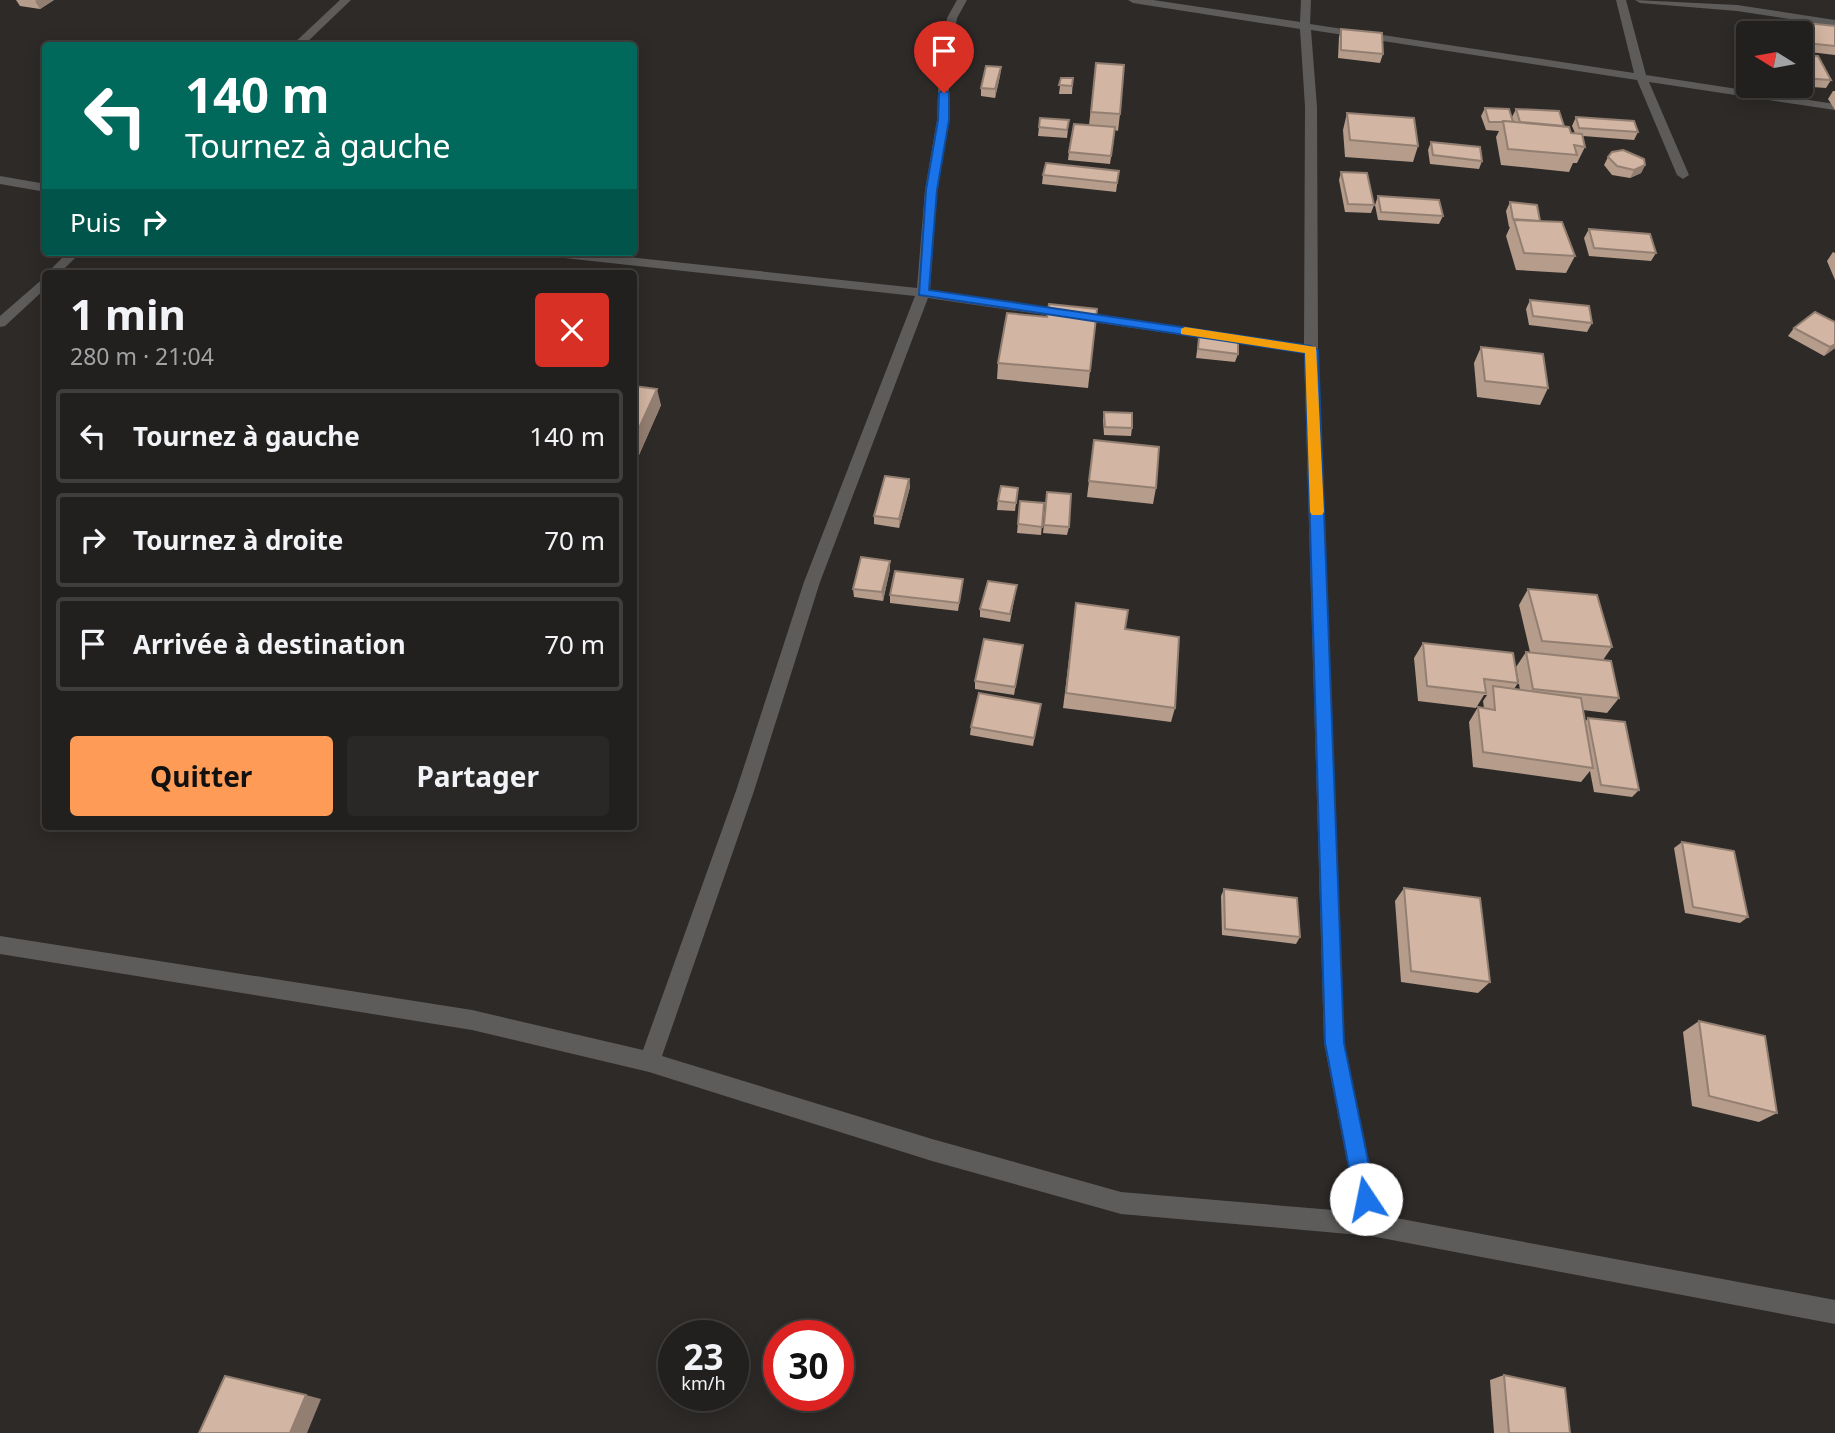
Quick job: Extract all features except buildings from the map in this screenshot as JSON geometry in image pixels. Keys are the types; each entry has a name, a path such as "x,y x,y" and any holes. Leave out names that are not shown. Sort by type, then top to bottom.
{"street":[{"path":"300,42 346,0"},
{"path":"649,1062 745,791 812,582 923,293 932,190 943,120 944,65 952,18 962,0"},
{"path":"1133,0 1835,107"},
{"path":"1306,0 1305,26 1311,107 1311,350 1334,1043 1371,1225"},
{"path":"1621,0 1641,78 1683,175"},
{"path":"1640,0 1737,8 1835,23"},
{"path":"0,180 42,187"},
{"path":"56,270 71,256"},
{"path":"583,256 923,293 1311,350"},
{"path":"0,323 42,284"},
{"path":"0,945 472,1020 649,1062 932,1150 1121,1203 1371,1225 1835,1312"}],"slow traffic":[{"path":"1185,331 1311,350 1317,512"}],"route":[{"path":"944,93 923,293 1311,350 1334,1043 1366,1199"}]}
